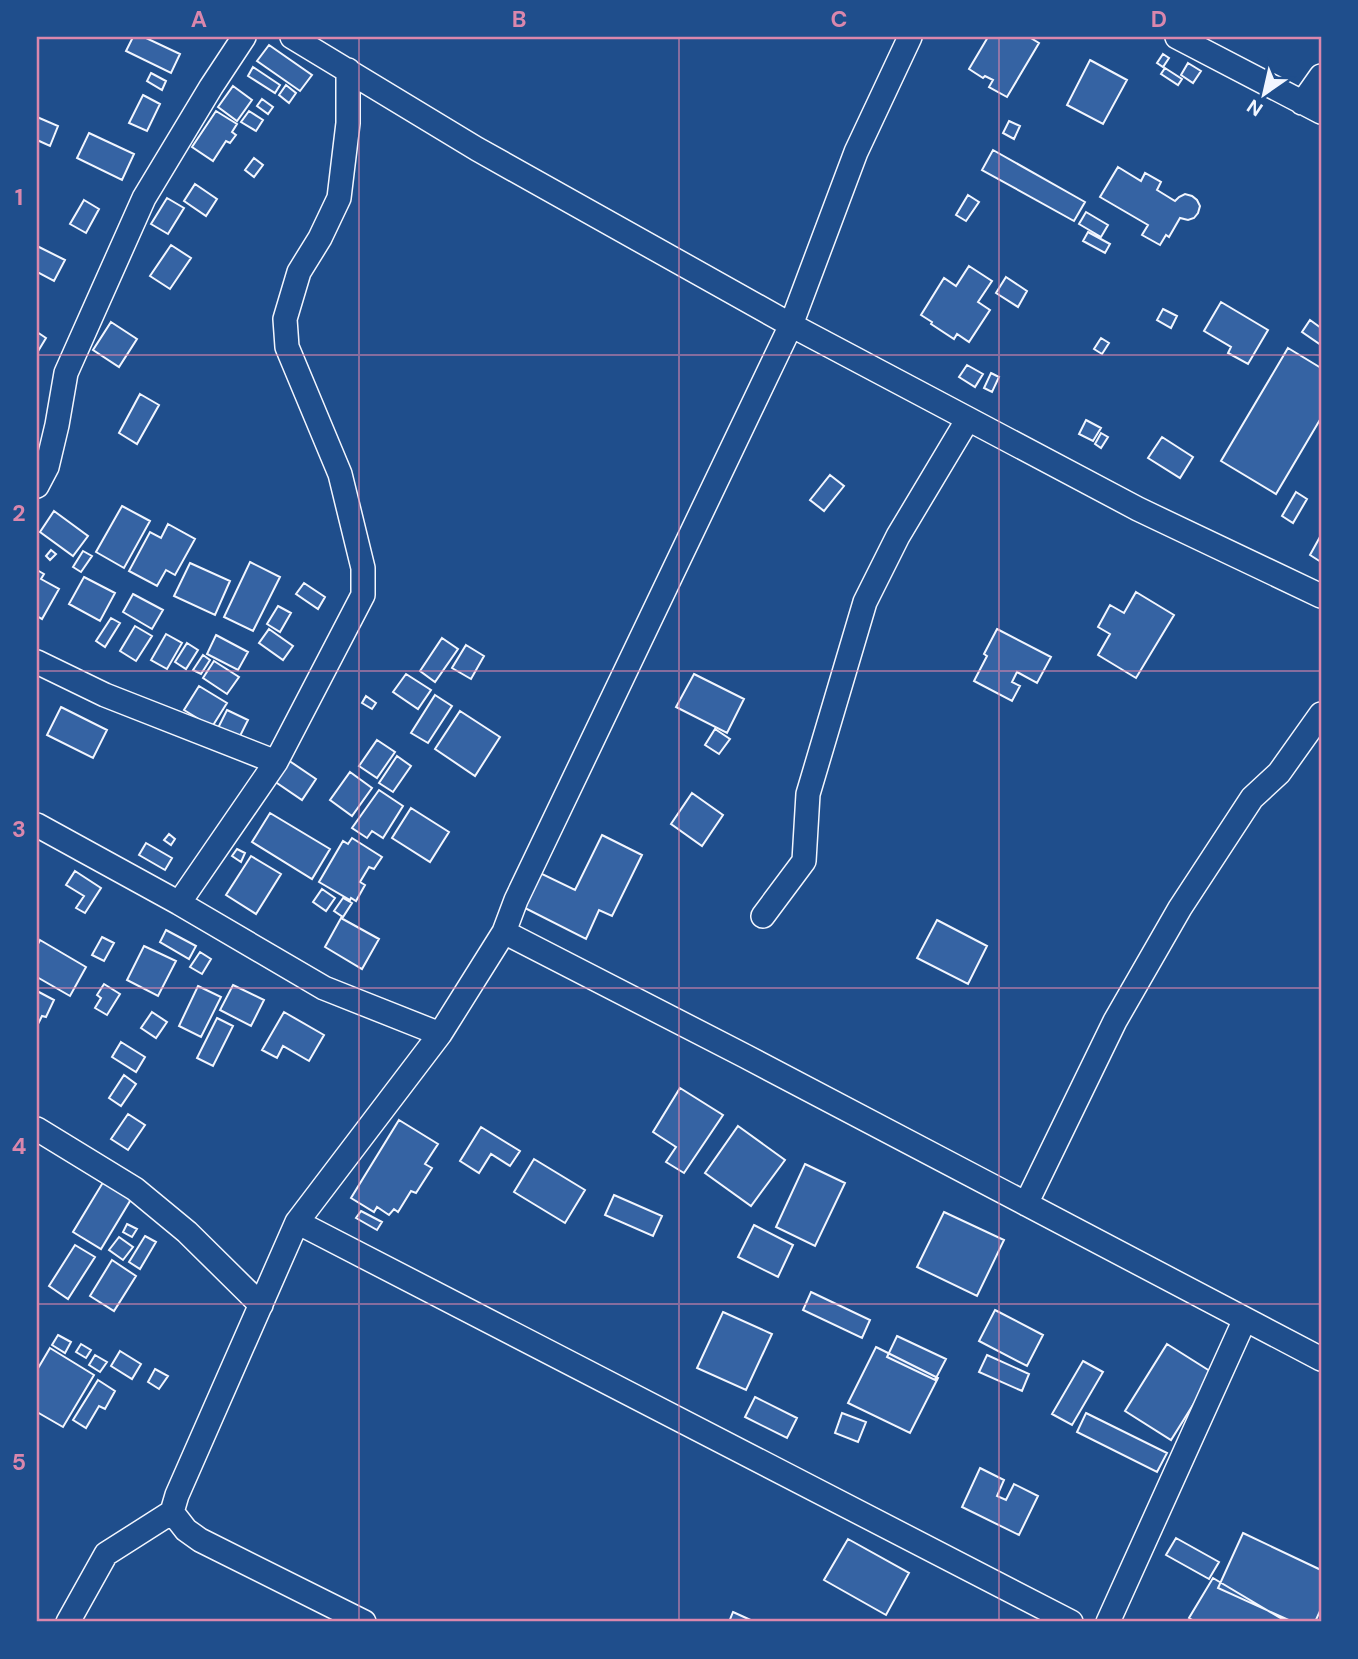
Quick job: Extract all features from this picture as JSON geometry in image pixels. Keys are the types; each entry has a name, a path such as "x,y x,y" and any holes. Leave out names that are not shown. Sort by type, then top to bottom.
{"street":[{"path":"37,486 47,467 65,373 144,198 244,37"},
{"path":"292,37 477,149 791,325 1138,509 1321,596"},
{"path":"68,1622 106,1554 172,1512 177,1495 297,1222 440,1034 504,932 516,900 791,325 856,152 910,37"},
{"path":"1177,37 1312,107 1321,76"},
{"path":"178,903 276,762 363,595 363,568 341,474 287,347 285,319 299,272 340,198 348,123 348,70"},
{"path":"763,916 804,861 808,794 865,602 898,536 968,419"},
{"path":"37,662 106,695 276,762"},
{"path":"1026,1204 1115,1021 1180,908 1252,798 1279,773 1321,714"},
{"path":"37,825 324,988 440,1034"},
{"path":"504,932 1321,1359"},
{"path":"37,1129 135,1189 187,1233 261,1304"},
{"path":"297,1222 1071,1622"},
{"path":"1108,1622 1245,1319"},
{"path":"172,1512 186,1530 200,1539 364,1622"}],"building":[{"path":"133,37 144,37 180,54 171,73 126,51"},
{"path":"988,37 1029,37 1039,43 1007,97 989,87 993,80 985,76 983,78 969,69"},
{"path":"269,45 312,75 300,91 257,61"},
{"path":"1163,54 1169,58 1163,67 1157,63"},
{"path":"1090,60 1127,80 1103,124 1067,105"},
{"path":"1188,63 1201,71 1193,83 1181,75"},
{"path":"253,67 280,85 275,93 248,76"},
{"path":"1165,68 1182,79 1178,85 1161,74"},
{"path":"151,73 166,81 162,90 147,81"},
{"path":"286,85 296,93 289,103 279,95"},
{"path":"233,86 252,100 237,121 218,107"},
{"path":"143,95 160,104 147,131 129,123"},
{"path":"262,99 273,107 268,114 257,106"},
{"path":"216,111 237,124 232,132 236,135 230,143 226,141 213,161 192,147"},
{"path":"249,111 263,120 256,131 241,122"},
{"path":"37,117 58,126 50,146 37,140"},
{"path":"1009,121 1020,126 1014,139 1003,133"},
{"path":"89,133 134,154 122,180 77,158"},
{"path":"993,150 1085,202 1074,221 982,170"},
{"path":"254,158 263,165 254,177 245,170"},
{"path":"1118,167 1141,181 1145,173 1161,182 1157,190 1175,201 1185,194 1192,196 1200,206 1198,213 1188,220 1180,218 1169,237 1166,235 1160,245 1142,235 1148,225 1100,197"},
{"path":"195,184 217,199 206,216 184,201"},
{"path":"968,195 979,202 966,221 956,215"},
{"path":"167,198 184,208 168,234 151,224"},
{"path":"84,200 99,209 86,233 70,224"},
{"path":"1086,212 1108,225 1101,237 1079,224"},
{"path":"1088,232 1110,244 1105,253 1083,241"},
{"path":"171,245 191,258 170,289 150,276"},
{"path":"37,246 65,260 54,281 37,272"},
{"path":"969,266 992,281 978,302 990,310 969,342 957,334 954,339 921,315 944,278 956,286"},
{"path":"1006,277 1027,291 1018,307 996,293"},
{"path":"1221,302 1268,330 1248,364 1228,353 1231,347 1204,331"},
{"path":"1163,309 1177,316 1171,328 1157,320"},
{"path":"1310,320 1321,328 1321,345 1302,332"},
{"path":"111,322 137,339 119,367 93,350"},
{"path":"37,332 46,338 37,353"},
{"path":"1101,338 1109,343 1102,354 1094,349"},
{"path":"1288,348 1321,368 1321,418 1276,494 1221,461"},
{"path":"967,365 983,374 975,387 959,377"},
{"path":"991,373 999,377 992,392 984,388"},
{"path":"140,394 159,405 137,444 119,433"},
{"path":"1086,420 1101,428 1093,441 1079,434"},
{"path":"1101,433 1108,437 1101,448 1095,444"},
{"path":"1162,437 1193,457 1180,478 1148,458"},
{"path":"830,475 844,486 824,511 810,500"},
{"path":"1296,492 1307,499 1293,523 1282,516"},
{"path":"122,506 150,521 124,568 96,552"},
{"path":"54,511 88,536 73,556 40,532"},
{"path":"168,524 195,539 175,575 166,570 157,586 129,571 150,532 161,538"},
{"path":"1321,535 1321,562 1310,555"},
{"path":"51,550 56,554 50,560 46,556"},
{"path":"83,551 92,556 81,572 73,567"},
{"path":"250,562 280,577 253,631 224,617"},
{"path":"190,563 230,581 215,615 174,596"},
{"path":"37,570 44,574 41,579 59,589 42,619 37,616"},
{"path":"84,577 115,593 100,621 69,604"},
{"path":"304,583 325,597 318,609 296,594"},
{"path":"1136,592 1174,615 1136,678 1098,655 1110,634 1098,627 1110,605 1124,613"},
{"path":"133,594 163,610 152,629 123,612"},
{"path":"278,606 291,613 280,632 267,624"},
{"path":"111,618 120,623 105,647 96,641"},
{"path":"135,626 152,636 136,661 120,651"},
{"path":"269,629 293,646 283,660 259,643"},
{"path":"997,629 1051,657 1037,683 1017,672 1012,682 1020,686 1012,701 974,681"},
{"path":"166,634 182,643 167,669 151,660"},
{"path":"216,635 248,652 238,670 207,654"},
{"path":"442,638 458,649 435,682 420,671"},
{"path":"187,643 198,650 186,669 175,662"},
{"path":"466,645 484,656 471,679 452,668"},
{"path":"203,655 210,660 201,674 193,670"},
{"path":"214,661 239,677 227,694 203,678"},
{"path":"406,674 431,690 418,709 393,692"},
{"path":"694,674 744,699 727,733 676,707"},
{"path":"199,686 227,703 212,727 184,710"},
{"path":"435,695 452,706 428,743 411,733"},
{"path":"366,696 376,703 372,709 362,703"},
{"path":"61,707 107,730 93,758 47,735"},
{"path":"227,710 248,720 239,738 218,728"},
{"path":"460,711 500,737 475,776 435,749"},
{"path":"715,729 730,739 719,754 705,745"},
{"path":"377,740 395,752 377,778 359,766"},
{"path":"397,756 411,766 393,792 379,783"},
{"path":"288,760 316,779 302,800 274,781"},
{"path":"350,772 372,788 352,816 330,800"},
{"path":"379,790 403,806 383,838 372,831 367,838 352,828"},
{"path":"692,793 723,815 702,846 671,824"},
{"path":"411,808 449,832 430,862 392,838"},
{"path":"270,813 330,849 312,879 252,842"},
{"path":"169,834 175,839 171,845 164,840"},
{"path":"602,835 642,855 612,916 599,910 586,939 519,905 536,871 575,890"},
{"path":"352,838 382,857 374,869 369,867 360,882 365,885 356,901 319,882 343,841 348,844"},
{"path":"146,843 172,858 165,870 139,855"},
{"path":"237,849 245,853 241,862 232,856"},
{"path":"251,856 281,874 256,914 226,895"},
{"path":"75,871 101,888 85,913 76,908 84,896 66,885"},
{"path":"322,889 335,898 326,911 313,902"},
{"path":"343,898 352,903 343,917 334,911"},
{"path":"341,918 379,939 362,969 325,947"},
{"path":"937,920 987,946 968,984 917,958"},
{"path":"166,930 196,946 189,959 160,942"},
{"path":"102,937 114,943 104,961 92,955"},
{"path":"40,940 86,967 70,996 37,977 37,946"},
{"path":"144,946 176,961 158,996 127,980"},
{"path":"200,952 211,959 202,974 190,967"},
{"path":"104,984 120,994 107,1015 95,1008 101,998 97,995"},
{"path":"233,985 264,1000 251,1026 220,1010"},
{"path":"198,986 221,997 201,1037 179,1026"},
{"path":"37,991 54,1000 46,1017 42,1016 37,1026"},
{"path":"152,1012 167,1022 156,1038 141,1028"},
{"path":"284,1012 324,1035 309,1061 283,1046 277,1058 262,1050"},
{"path":"217,1018 233,1026 213,1066 197,1058"},
{"path":"121,1042 145,1057 136,1072 112,1057"},
{"path":"124,1075 136,1084 121,1106 109,1098"},
{"path":"680,1088 723,1115 684,1173 666,1162 676,1147 653,1132"},
{"path":"128,1114 145,1125 128,1150 111,1139"},
{"path":"399,1120 438,1144 425,1164 432,1168 416,1193 411,1191 398,1212 394,1209 389,1215 377,1207 374,1212 351,1198"},
{"path":"738,1126 785,1160 751,1206 705,1173"},
{"path":"481,1127 520,1151 510,1166 491,1154 479,1173 460,1161"},
{"path":"534,1159 585,1190 565,1223 514,1192"},
{"path":"805,1164 845,1183 815,1246 776,1227"},
{"path":"105,1179 133,1196 101,1249 73,1232"},
{"path":"614,1195 662,1216 653,1236 605,1215"},
{"path":"361,1211 382,1222 377,1230 356,1218"},
{"path":"944,1212 1004,1240 977,1296 917,1267"},
{"path":"127,1224 137,1229 132,1237 123,1232"},
{"path":"754,1225 793,1245 778,1277 738,1257"},
{"path":"145,1236 156,1242 140,1269 129,1262"},
{"path":"119,1237 133,1247 123,1260 109,1250"},
{"path":"75,1245 95,1257 68,1299 49,1286"},
{"path":"112,1260 136,1276 114,1311 90,1296"},
{"path":"811,1292 870,1320 862,1338 803,1310"},
{"path":"995,1310 1043,1335 1027,1366 979,1341"},
{"path":"723,1312 772,1334 746,1390 697,1368"},
{"path":"58,1335 71,1342 65,1353 52,1345"},
{"path":"897,1336 946,1359 935,1380 887,1357"},
{"path":"81,1344 91,1350 86,1358 76,1352"},
{"path":"1167,1344 1213,1373 1171,1440 1125,1411"},
{"path":"876,1347 938,1378 910,1433 848,1403"},
{"path":"50,1348 94,1375 63,1427 37,1412 37,1370"},
{"path":"120,1351 141,1364 132,1379 111,1366"},
{"path":"95,1355 107,1362 100,1372 89,1365"},
{"path":"987,1355 1029,1374 1022,1391 979,1372"},
{"path":"1083,1361 1103,1372 1072,1425 1052,1414"},
{"path":"155,1369 168,1376 159,1389 148,1382"},
{"path":"98,1380 115,1391 105,1409 99,1406 86,1428 73,1420"},
{"path":"755,1397 797,1418 787,1438 745,1417"},
{"path":"842,1413 866,1422 858,1442 835,1433"},
{"path":"1086,1413 1167,1453 1157,1472 1077,1432"},
{"path":"980,1468 1004,1480 997,1496 1006,1500 1014,1484 1038,1496 1019,1535 962,1507"},
{"path":"1243,1533 1321,1570 1321,1609 1315,1622 1293,1622 1218,1588"},
{"path":"1176,1538 1219,1562 1209,1579 1166,1555"},
{"path":"848,1539 909,1573 886,1615 824,1580"},
{"path":"1213,1578 1287,1622 1196,1622 1189,1618"},
{"path":"733,1612 755,1622 729,1622"}]}
